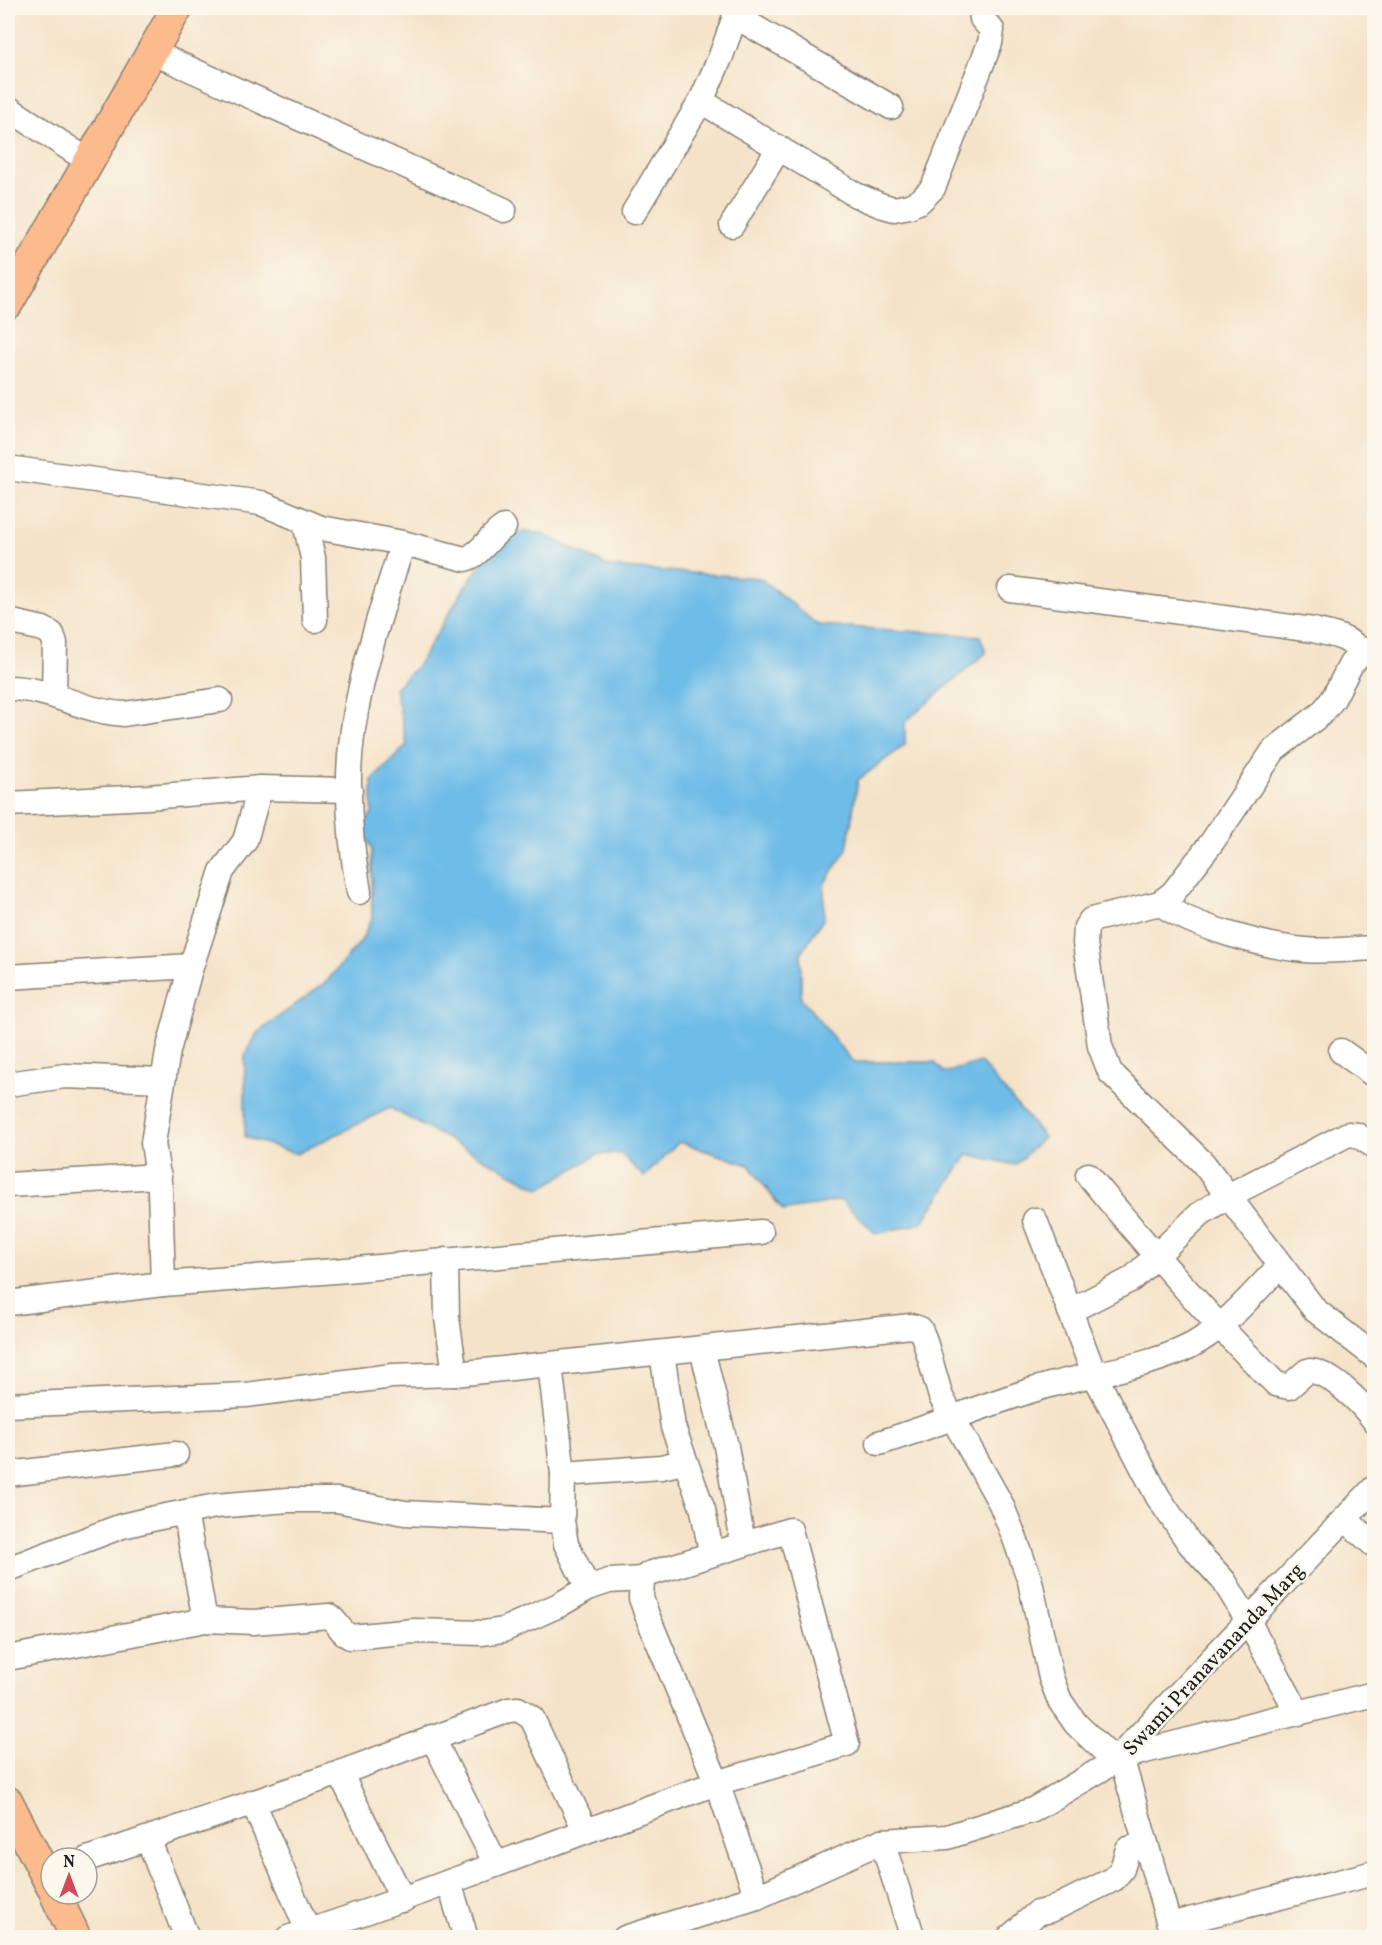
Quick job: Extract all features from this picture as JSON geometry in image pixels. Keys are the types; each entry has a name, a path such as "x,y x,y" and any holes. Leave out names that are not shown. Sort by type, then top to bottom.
{"main road":[{"path":"8,303 177,8"},
{"path":"8,1802 39,1860"},
{"path":"61,1906 76,1938"}],"street":[{"path":"701,101 856,195 894,209 920,201 933,188 990,44 992,30 982,19 981,8"},
{"path":"634,212 701,101 736,12 891,107"},
{"path":"152,52 504,210"},
{"path":"8,108 90,162"},
{"path":"732,225 779,148"},
{"path":"8,468 261,503 305,523 403,543 465,559 473,557 493,533 504,527"},
{"path":"305,523 313,558 315,620"},
{"path":"358,892 349,827 352,737 366,671 403,543"},
{"path":"1010,589 1313,630 1340,636 1368,650 1351,664 1333,699 1322,713 1274,750 1212,842 1173,893 1160,903 1091,920 1086,927 1085,943 1100,1046 1110,1072 1203,1163 1280,1266 1321,1316 1374,1356"},
{"path":"8,621 44,629 52,634 55,643 54,693"},
{"path":"8,688 33,688 54,693 95,710 124,714 220,700"},
{"path":"8,804 148,797 260,788 350,790"},
{"path":"163,1284 159,1176 154,1160 153,1143 168,1052 191,966 222,871 245,841 260,788"},
{"path":"1160,903 1187,920 1268,944 1303,950 1364,948 1374,964"},
{"path":"8,976 191,966"},
{"path":"1341,1052 1374,1075"},
{"path":"8,1084 64,1076 163,1080"},
{"path":"1070,1311 1132,1279 1200,1214 1228,1196 1348,1134 1357,1135 1374,1146"},
{"path":"1088,1175 1155,1258 1218,1327 1276,1384 1289,1387 1307,1371 1321,1372 1365,1407 1374,1420"},
{"path":"8,1185 159,1176"},
{"path":"1035,1220 1095,1376 1158,1497 1190,1544 1224,1581 1298,1713"},
{"path":"8,1303 163,1284 761,1232"},
{"path":"446,1260 447,1318 455,1374"},
{"path":"879,1443 931,1428 952,1417 1034,1389 1095,1376 1177,1353 1218,1327 1280,1266"},
{"path":"8,1406 246,1395 392,1376 455,1374 550,1365 911,1326 920,1329 941,1396 1001,1504 1014,1536 1030,1581 1052,1678 1060,1701 1076,1724 1118,1759 1172,1931 1374,1872"},
{"path":"702,1349 726,1446 743,1543"},
{"path":"662,1353 673,1427 703,1510 711,1552"},
{"path":"550,1365 563,1474 562,1521 567,1544 588,1588"},
{"path":"8,1474 176,1454"},
{"path":"563,1474 661,1467 684,1462"},
{"name":"Swami Pranavananda Marg","path":"625,1938 757,1897 882,1841 947,1837 1033,1810 1118,1759 1247,1619 1346,1520 1374,1488"},
{"path":"8,1569 122,1526 185,1512 288,1500 337,1500 405,1513 562,1521"},
{"path":"185,1512 205,1620"},
{"path":"1346,1520 1374,1545"},
{"path":"8,1658 205,1620 254,1622 329,1616 336,1621 342,1632 350,1637 414,1630 483,1633 503,1630 559,1605 588,1588 609,1581 642,1579 649,1574 711,1552 790,1530 847,1744 717,1783 585,1830 403,1900 298,1934 253,1802"},
{"path":"642,1579 641,1598 647,1615 717,1783 757,1897"},
{"path":"1118,1759 1374,1694"},
{"path":"99,1855 340,1773 508,1710 526,1712 585,1830"},
{"path":"432,1737 496,1864"},
{"path":"340,1773 403,1900"},
{"path":"148,1839 187,1938"},
{"path":"882,1841 913,1938"},
{"path":"1009,1938 1037,1913 1052,1910 1114,1879 1122,1869 1128,1849 1146,1844"},
{"path":"449,1882 466,1938"}],"water":[{"path":"507,531 540,533 610,567 760,578 818,625 980,636 986,653 905,722 905,745 858,780 847,849 824,884 824,918 801,953 801,998 853,1062 934,1062 945,1073 980,1062 1044,1137 1015,1165 968,1154 922,1223 876,1234 841,1200 783,1211 749,1165 679,1142 644,1177 621,1154 598,1154 540,1189 390,1108 297,1154 245,1137 245,1056 257,1033 326,982 361,941 372,918 372,849 361,826 372,814 372,780 407,745 395,688 418,665 468,582"}]}
